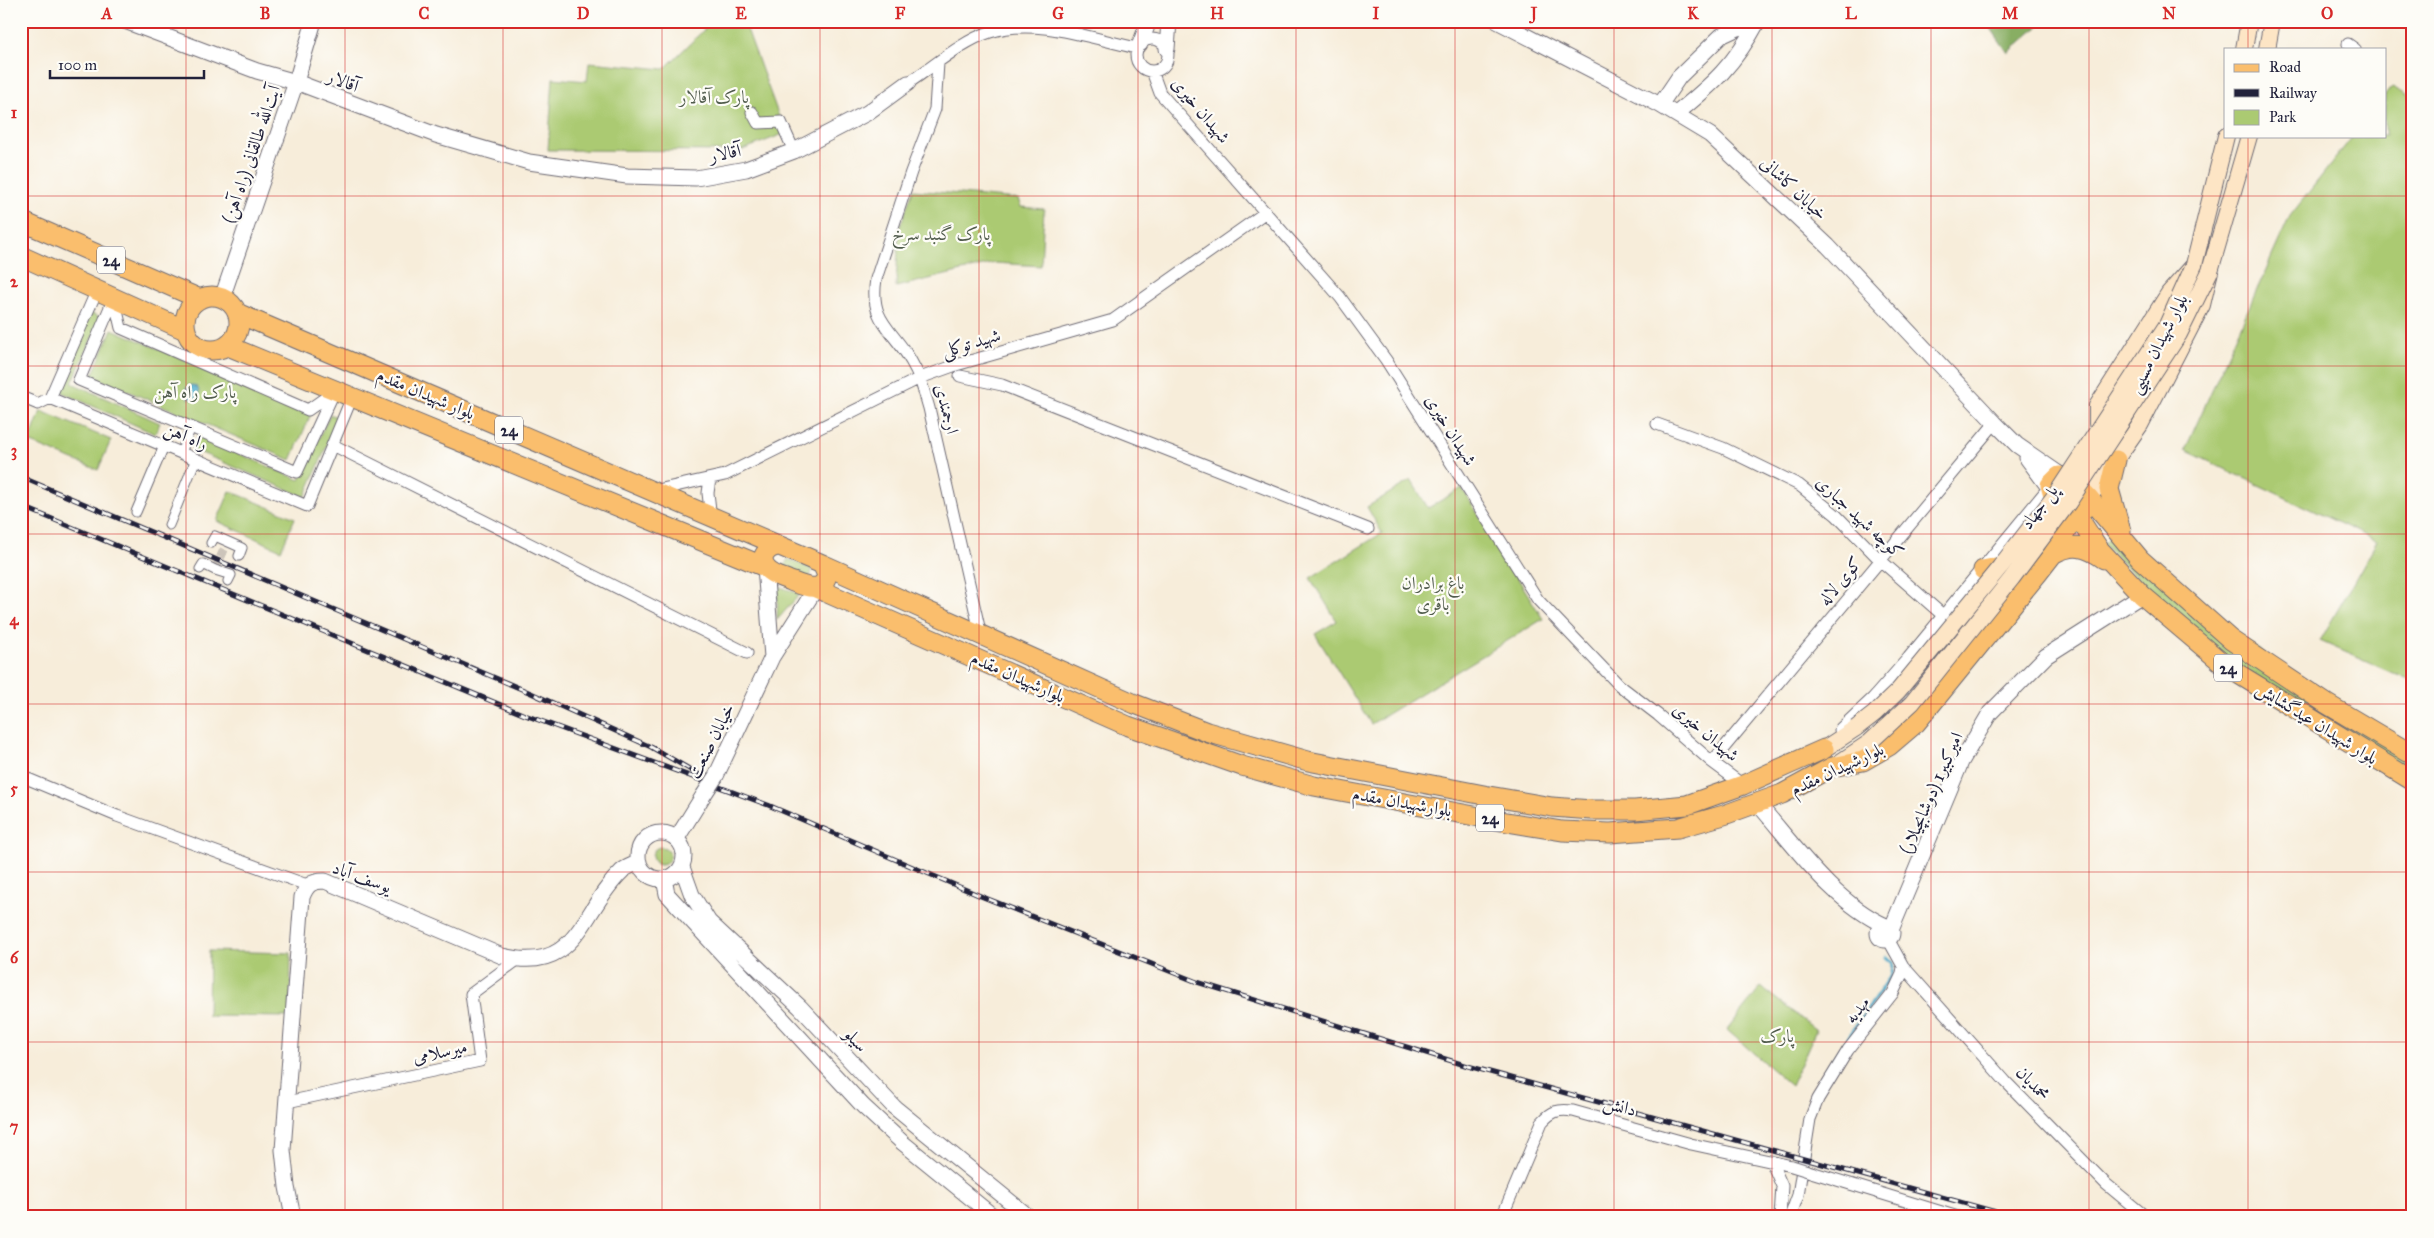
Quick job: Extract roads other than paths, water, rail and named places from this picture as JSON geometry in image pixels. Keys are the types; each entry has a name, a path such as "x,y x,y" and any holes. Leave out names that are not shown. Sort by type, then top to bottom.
{"main road":[{"path":"2244,48 2249,21"},
{"path":"2267,48 2272,21"},
{"name":"بلوار شهیدان مسیبی","path":"2089,498 2140,425 2202,305 2202,268 2226,138"},
{"name":"بلوار شهیدان مسیبی","path":"2202,268 2248,138"},
{"name":"24","path":"21,222 200,299 207,296 222,298 228,301 237,313"},
{"name":"24","path":"21,256 185,330 194,344 201,348 219,350 228,346"},
{"path":"2140,425 2127,437 2109,437 2097,424 2097,406 2169,293 2202,268"},
{"name":"پل جهاد","path":"1824,749 1856,728 1898,691 1991,569 2055,496 2202,268"},
{"name":"پل جهاد","path":"1832,767 1869,743 1912,703 2012,578 2068,503 2179,334 2202,268"},
{"path":"185,330 186,315 189,308 200,299"},
{"path":"228,346 237,334 239,320 237,313"},
{"name":"بلوار شهیدان مقدم","path":"237,313 780,546"},
{"name":"بلوار شهیدان مقدم","path":"228,346 765,567"},
{"path":"2116,460 2109,489 2122,533 2134,553"},
{"name":"24","path":"2070,479 2089,498 2084,509 2076,514 2059,502 2056,482 2070,479"},
{"name":"بلوار شهیدان عیدگشایش","path":"2089,498 2134,553 2231,640 2326,704 2413,755"},
{"name":"بلوارشهیدان مقدم","path":"816,588 1128,726 1180,746 1290,780 1500,820 1572,831 1610,833 1678,828 1758,804 1782,794 1832,767 1864,761 1889,746 1916,723 2053,554 2076,514"},
{"name":"بلوار شهیدان عیدگشایش","path":"2076,514 2099,549 2142,595 2227,667 2413,781"},
{"path":"2099,549 2099,540 2106,532 2121,538"},
{"path":"765,567 763,561 765,552 772,547 780,546"},
{"name":"24","path":"780,546 822,564"},
{"path":"2053,554 2064,548 2076,546 2091,550 2115,566"},
{"path":"816,588 826,580 827,571 822,564"},
{"name":"بلوارشهیدان مقدم","path":"822,564 1135,704 1203,731 1315,762 1507,799 1552,807 1592,810 1635,810 1687,805 1743,785 1824,749"},
{"name":"24","path":"765,567 772,574 806,587 816,588"},
{"path":"1991,569 2013,572 2019,582 2019,596"}],"street":[{"name":"آقالار","path":"125,21 257,71 296,82 436,135 529,162 627,176 696,178 746,169 794,151 867,113 938,63 973,40 990,32 1014,28 1065,30 1138,46"},
{"name":"(راه آهن) آیت‌الله طالقانی","path":"222,298 296,82 314,21"},
{"path":"1149,21 1136,54 1138,64 1152,71 1165,64 1169,21"},
{"name":"خیابان کاشانی","path":"1497,21 1660,105 1710,135 1828,246 1994,423 2056,482"},
{"path":"1660,105 1679,77 1721,36 1753,21"},
{"path":"1676,114 1711,86 1741,52 1758,21"},
{"path":"1138,46 1149,39 1155,39 1164,44 1167,49"},
{"name":"ارجمندی","path":"938,63 934,109 910,172 876,279 873,295 878,313 892,337 910,359 920,378 929,408 979,627 976,632"},
{"name":"شهیدان خیری","path":"1152,71 1160,93 1340,297 1383,355 1538,600 1619,685 1658,715 1712,762 1743,785"},
{"path":"752,112 758,123 781,122 794,151"},
{"name":"شهید توکلی","path":"651,492 710,480 725,475 920,378 956,365 1113,320 1266,212"},
{"path":"105,294 121,328 308,410 344,394"},
{"path":"21,396 38,404 50,398 105,294"},
{"name":"راه آهن","path":"105,294 79,380 297,472 344,394"},
{"path":"960,376 1002,385 1368,529"},
{"name":"راه آهن","path":"50,398 307,506 333,445 344,394"},
{"name":"کوی لاله","path":"1712,762 1994,423"},
{"name":"کوچه شهید جباری","path":"1657,424 1723,448 1799,485 1836,516 1880,560 1945,616"},
{"path":"182,453 192,428"},
{"path":"333,445 747,653"},
{"path":"136,512 164,446"},
{"path":"168,525 196,459"},
{"path":"710,480 708,493 711,518"},
{"name":"24","path":"1824,749 1874,700 1945,616 1991,569 2056,482"},
{"path":"211,544 215,536 242,548 239,556"},
{"path":"200,569 203,564 214,570 231,575 228,581"},
{"name":"خیابان صنعت","path":"765,567 772,657"},
{"name":"خیابان صنعت","path":"676,838 716,776 772,657 816,588"},
{"name":"امیرکبیر1 (دوشابچیلار)","path":"1886,932 1961,762 1990,713 2046,656 2142,595"},
{"path":"21,776 117,816 308,885"},
{"path":"1758,804 1829,884 1869,920 1886,932 1903,966"},
{"path":"665,832 676,838 685,852 682,867 672,876 664,879 650,876 644,871 639,862 639,848 649,836 665,832"},
{"name":"یوسف آباد","path":"293,1217 287,1187 283,1150 302,897 308,885 315,881 325,880 502,956 517,960 549,956 569,944 623,870 639,862"},
{"name":"سیلو","path":"682,867 692,896 733,955 863,1106 903,1143 994,1217"},
{"name":"سیلو","path":"664,879 667,894 733,955 800,1007 881,1094 920,1130 1028,1217"},
{"name":"میرسلامی","path":"287,1102 480,1061 471,994 517,960"},
{"name":"مهدیه","path":"1790,1217 1798,1194 1810,1119 1818,1100 1848,1050 1893,993 1902,974 1903,966"},
{"name":"محمدیان","path":"1903,966 2006,1082 2106,1184 2146,1217"},
{"path":"863,1106 881,1094"},
{"name":"دانش","path":"1502,1217 1542,1122 1549,1114 1559,1109 1573,1110 1691,1144 1792,1166 1958,1217"},
{"path":"1771,1161 1782,1186 1780,1217"}],"water":[{"path":"189,385 195,385 199,392 195,399 189,399 185,395 185,389"}],"waterway":[{"path":"1809,1108 1826,1070 1892,974 1893,963 1886,957"}],"tunnel":[{"path":"215,570 227,543"}],"railway":[{"path":"21,477 531,693 651,747 698,774"},
{"path":"21,506 525,715 768,805 983,897 1197,982 1468,1066 2014,1217"}],"park label":[{"name":"پارک آقالار","path":"714,97"},
{"name":"پارک گنبد سرخ","path":"941,234"},
{"name":"پارک راه آهن","path":"195,392"},
{"name":"باغ برادران باقری","path":"1433,593"},
{"name":"پارک","path":"1777,1036"}]}
